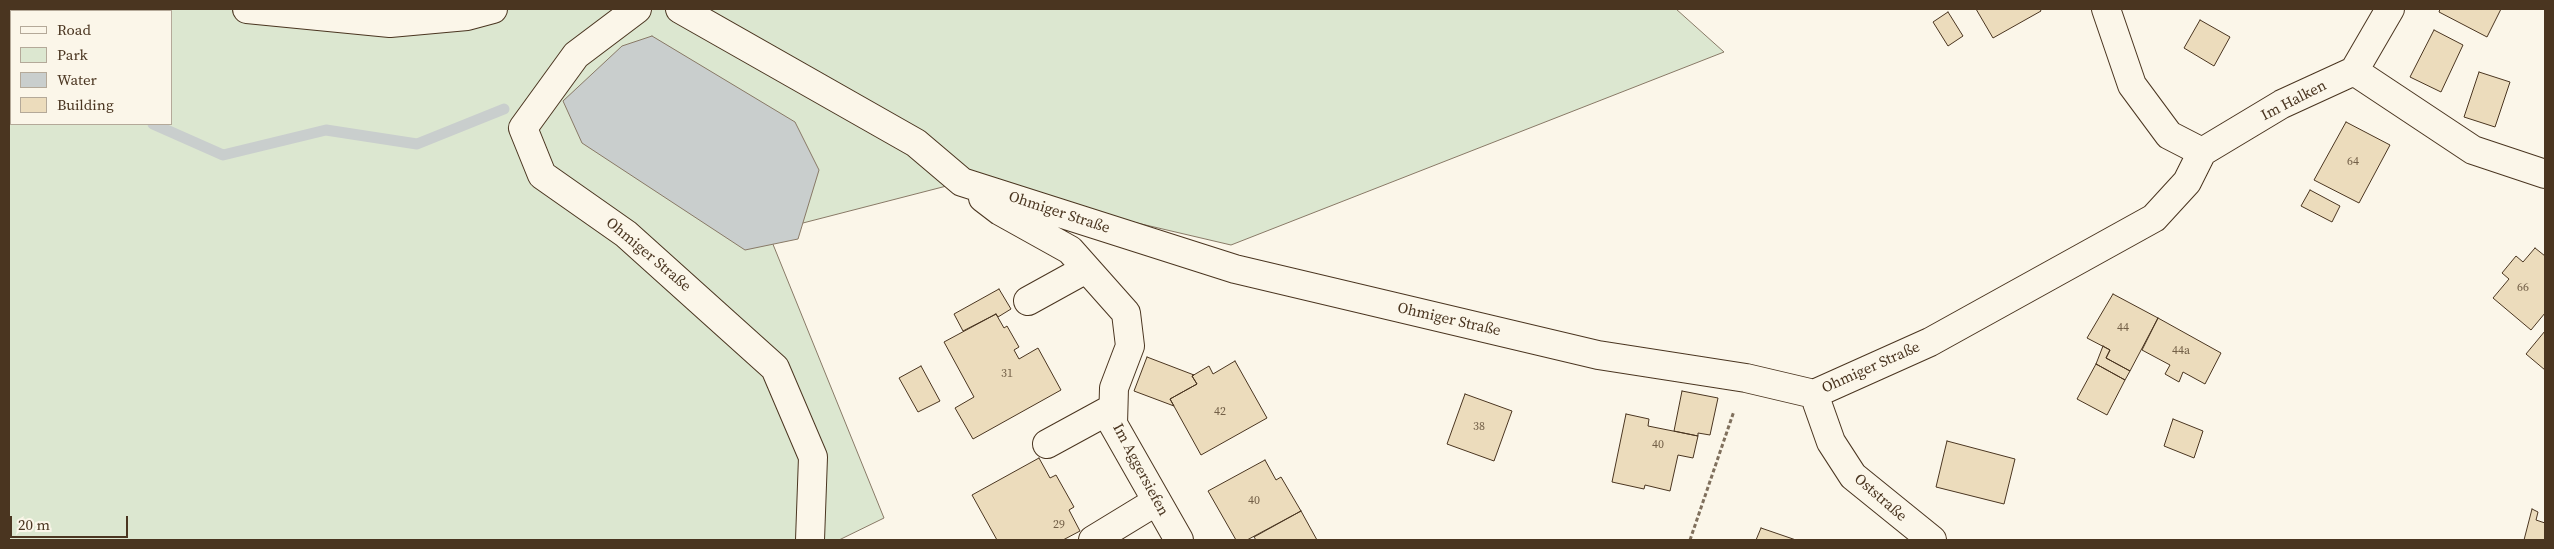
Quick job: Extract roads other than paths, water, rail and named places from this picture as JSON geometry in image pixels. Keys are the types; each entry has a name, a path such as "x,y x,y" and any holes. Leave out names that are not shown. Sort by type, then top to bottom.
{"street":[{"path":"247,9 390,23 467,16 493,9"},
{"name":"Ohmiger Straße","path":"636,9 576,55 523,128 542,175 626,234 775,368 812,457 810,540"},
{"name":"Ohmiger Straße","path":"680,9 916,143 962,182 1235,269 1598,355 1746,378 1814,394 1930,342 2154,218 2187,182 2202,152"},
{"path":"2106,9 2132,85 2169,135 2202,152"},
{"path":"2390,9 2354,71 2474,150 2545,174"},
{"name":"Im Halken","path":"2202,152 2282,104 2354,71"},
{"name":"Im Aggersiefen","path":"962,182 1000,211 1070,250 1126,313 1130,346 1114,388 1113,424 1179,540"},
{"path":"1028,302 1086,269"},
{"name":"Oststraße","path":"1814,394 1831,442 1853,476 1932,540"},
{"path":"1047,444 1113,408"},
{"path":"1092,540 1157,502"}],"water":[{"path":"652,36 795,122 819,170 798,239 745,250 582,143 563,101 622,46"}],"waterway":[{"path":"155,125 223,155 326,130 417,144 504,109"}]}
